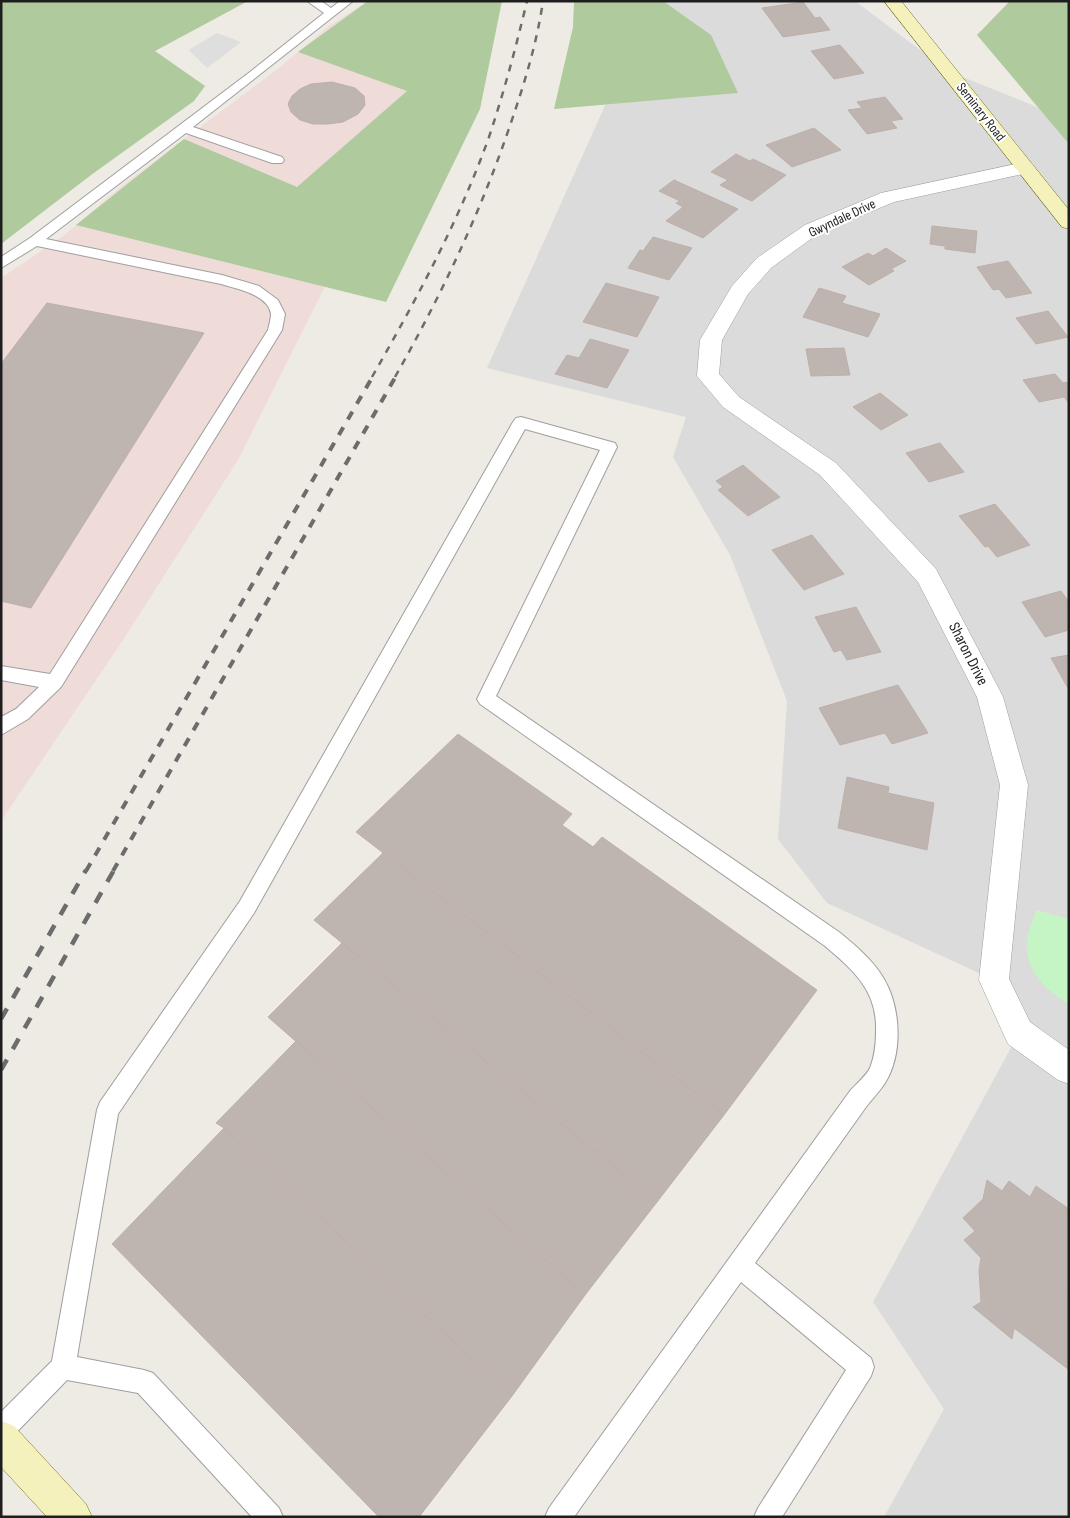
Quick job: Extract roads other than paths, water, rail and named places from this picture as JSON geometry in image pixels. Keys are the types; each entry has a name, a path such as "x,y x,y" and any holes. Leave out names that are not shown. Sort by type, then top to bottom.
{"main road":[{"name":"Seminary Road","path":"892,1 1069,223"},
{"path":"1,1439 73,1517"}],"street":[{"name":"Gwyndale Drive","path":"708,376 712,340 739,290 764,263 812,229 888,197 1025,168"},
{"name":"Sharon Drive","path":"708,376 731,402 828,469 927,576 990,697 1014,785 994,980 1019,1033 1069,1069"}],"lane":[{"path":"312,1 332,13"},
{"path":"1,264 35,242 347,1"},
{"path":"184,128 277,160"},
{"path":"1,727 22,714 55,682 275,330 278,314 271,300 254,289 222,280 35,242"},
{"path":"1,1430 62,1367 108,1110 247,907 521,422 609,447 486,699 832,939 857,960 877,986 887,1015 888,1047 878,1075 858,1099 558,1517"},
{"path":"1,673 55,682"},
{"path":"739,1265 862,1367 766,1517"},
{"path":"62,1367 144,1382 270,1517"}],"railway":[{"path":"372,377 436,260 477,168 500,103 527,1"},
{"path":"395,377 455,261 494,171 527,71 543,1"},
{"path":"86,871 373,376"},
{"path":"113,871 396,376"},
{"path":"1,1019 86,870"},
{"path":"1,1070 114,870"}]}
